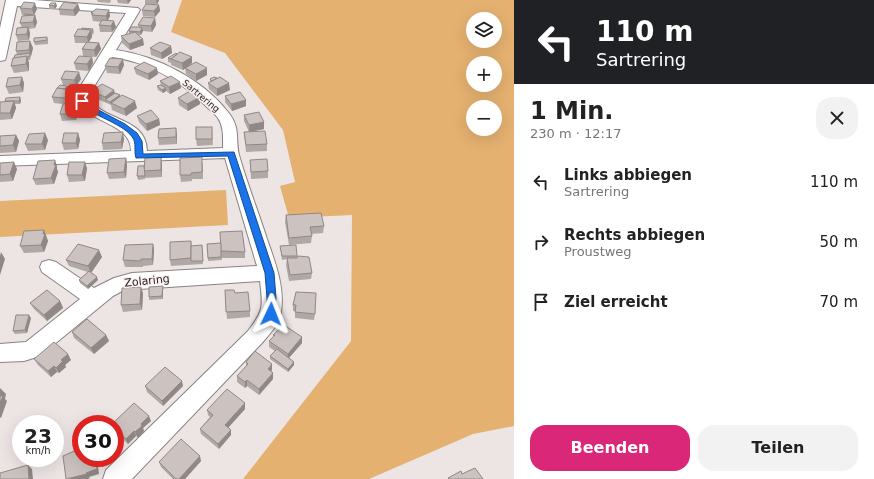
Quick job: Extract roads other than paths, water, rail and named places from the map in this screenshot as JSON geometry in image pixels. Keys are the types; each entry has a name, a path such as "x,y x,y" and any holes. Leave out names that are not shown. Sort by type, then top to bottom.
{"street":[{"path":"0,57 12,1 134,10 82,95 82,101 87,106 122,126 134,135 138,141 139,156"},
{"name":"Sartrering","path":"108,54 120,54 145,61 187,82 210,101 225,117 231,132 231,154"},
{"path":"0,161 231,154 270,273 272,298 271,314 255,337 115,479"},
{"path":"49,267 95,299"},
{"name":"Zolaring","path":"0,353 24,352 33,349 106,290 121,283 132,281 270,273"}]}
